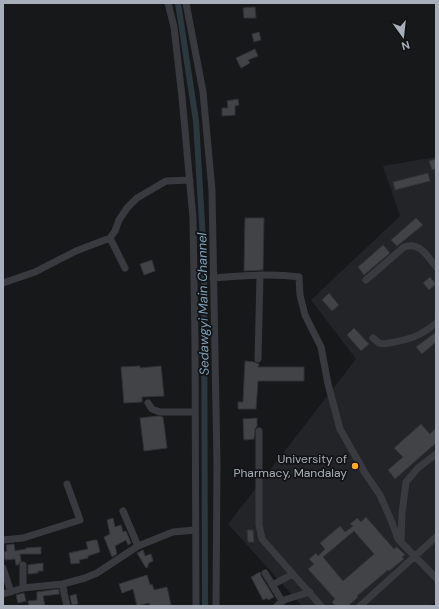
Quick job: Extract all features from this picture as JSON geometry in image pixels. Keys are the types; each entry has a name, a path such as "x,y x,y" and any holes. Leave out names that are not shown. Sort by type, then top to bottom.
{"street":[{"path":"168,3 174,27 193,218 196,606"},
{"path":"186,3 203,92 212,190 217,464 216,606"},
{"path":"3,283 35,272 76,251 110,238 116,231 119,220 127,208 137,198 166,181 190,180"},
{"path":"110,238 125,268"},
{"path":"366,280 404,247 410,245 419,247 436,267"},
{"path":"213,278 287,275 299,277 300,295 304,315 320,347 340,428 365,473 380,495 398,539 436,577"},
{"path":"258,359 260,276"},
{"path":"373,338 379,343 384,344 412,338 422,334 436,324"},
{"path":"148,403 152,409 160,412 195,412"},
{"path":"260,431 258,487 260,533 262,539 321,606"},
{"path":"401,542 402,513 406,482 418,468 436,454"},
{"path":"3,540 23,538 80,520 67,484"},
{"path":"123,511 138,546"},
{"path":"3,594 23,588 63,584 97,573 138,546 173,532 195,530"},
{"path":"360,606 436,537"},
{"path":"23,565 23,588"},
{"path":"3,568 11,592"},
{"path":"265,573 280,604 310,592"},
{"path":"272,585 293,574"},
{"path":"63,584 67,606"}],"shaded area":[{"name":"University of Pharmacy, Mandalay","path":"436,157 436,601 429,606 302,606 228,524 356,359 311,300 400,216 383,166"}],"building":[{"path":"255,7 256,18 244,18 243,8"},
{"path":"259,32 261,40 254,42 252,34"},
{"path":"255,49 258,56 248,60 250,63 241,68 236,58"},
{"path":"238,99 239,105 235,106 235,115 222,116 222,108 228,108 227,101"},
{"path":"436,159 436,169 432,170 429,161"},
{"path":"428,173 430,181 395,190 393,182"},
{"path":"245,218 264,218 263,270 244,271"},
{"path":"416,218 423,225 397,246 391,240"},
{"path":"383,245 390,253 364,275 358,267"},
{"path":"152,260 155,271 144,275 140,264"},
{"path":"430,277 436,284 429,290 423,283"},
{"path":"329,293 339,305 332,311 322,300"},
{"path":"354,328 369,344 361,351 347,335"},
{"path":"436,332 436,342 422,354 416,347"},
{"path":"245,361 259,364 258,367 304,367 304,381 258,381 256,409 238,409 238,402 243,402"},
{"path":"140,366 140,368 161,366 164,396 142,397 142,402 124,403 121,367"},
{"path":"158,416 163,417 167,448 144,451 140,418"},
{"path":"257,418 254,439 244,440 243,419"},
{"path":"421,424 430,434 436,428 436,443 395,479 388,470 403,457 394,448"},
{"path":"366,517 394,549 397,547 405,555 402,557 404,559 389,571 388,570 357,596 358,597 348,606 335,606 332,602 335,599 308,569 314,564 309,559 316,553 318,556 325,549 320,543 340,526 345,532 353,526 350,524 357,518 361,522","holes":["354,531 374,554 343,581 323,557"]},
{"path":"113,518 115,527 121,525 123,532 126,531 131,543 128,545 126,540 115,546 117,554 112,557 104,537 110,534 107,520"},
{"path":"247,530 253,530 254,542 248,542"},
{"path":"97,540 100,552 88,556 88,558 79,560 80,563 71,564 69,553 88,549 86,542"},
{"path":"14,544 15,551 26,548 41,547 41,554 20,554 21,561 18,565 16,565 15,559 5,560 4,552 7,551 6,545"},
{"path":"143,550 145,556 151,554 153,561 149,563 148,567 146,568 137,553"},
{"path":"43,563 43,571 28,574 28,565"},
{"path":"260,572 274,597 268,600 267,598 263,600 251,577"},
{"path":"147,575 150,585 152,584 154,590 167,587 171,605 150,606 149,603 137,606 133,589 122,593 119,584"},
{"path":"59,589 59,594 43,596 45,606 29,606 28,601 37,600 37,592"},
{"path":"24,593 26,601 18,603 16,595"},
{"path":"76,594 78,604 72,605 70,596"}],"waterway":[{"name":"Sedawgyi Main Channel","path":"178,3 196,121 204,257 205,606"}],"place":[{"name":"University of Pharmacy, Mandalay","path":"355,466"}]}
